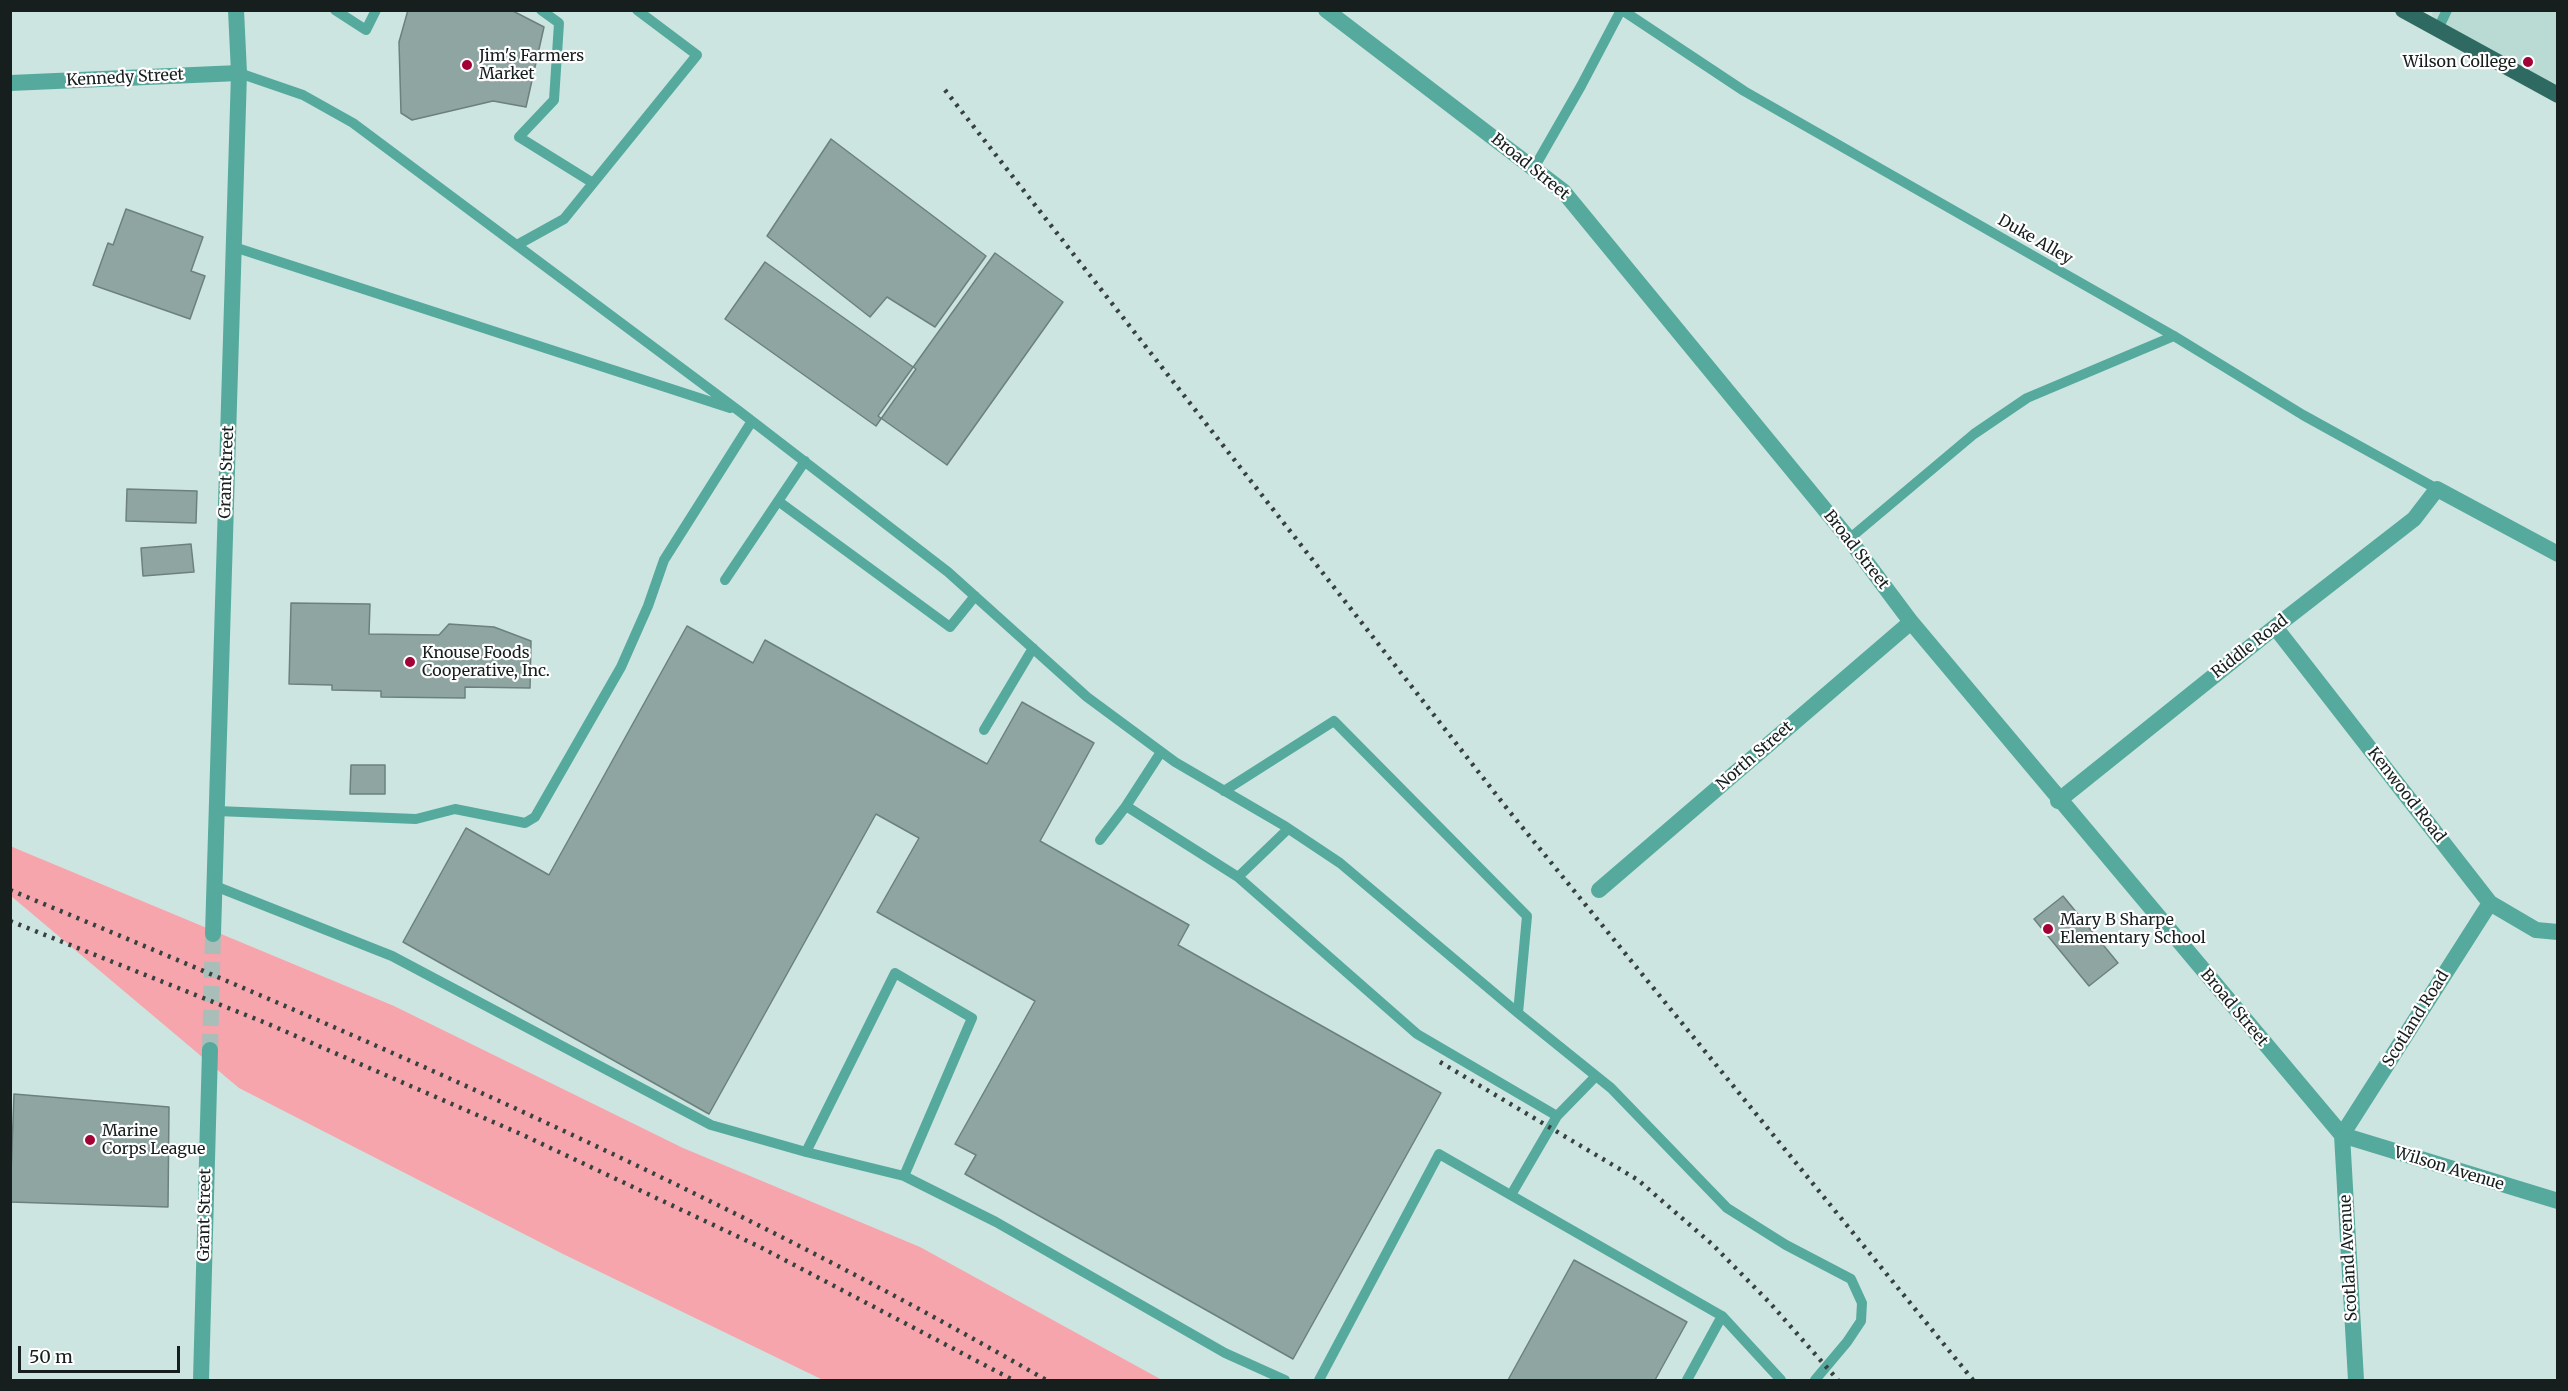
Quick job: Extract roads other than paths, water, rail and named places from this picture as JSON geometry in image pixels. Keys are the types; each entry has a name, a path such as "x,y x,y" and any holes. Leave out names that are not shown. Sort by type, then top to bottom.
{"main road":[{"path":"2403,10 2558,94"}],"street":[{"name":"Grant Street","path":"213,934 239,73 236,10"},
{"name":"Broad Street","path":"1326,10 1563,191 1849,538 1911,622 2058,801 2342,1135"},
{"name":"Kennedy Street","path":"10,83 239,73"},
{"path":"2437,489 2558,554"},
{"name":"Riddle Road","path":"2058,801 2414,519 2437,489"},
{"name":"North Street","path":"1599,890 1911,622"},
{"name":"Kenwood Road","path":"2275,627 2490,903 2536,930 2558,932"},
{"name":"Scotland Road","path":"2342,1135 2490,903"},
{"name":"Grant Street","path":"201,1380 210,1050"},
{"name":"Wilson Avenue","path":"2342,1135 2558,1201"},
{"name":"Scotland Avenue","path":"2342,1135 2356,1380"}],"lane":[{"path":"335,10 366,30 375,10"},
{"path":"541,10 559,23 554,99 519,137 593,183"},
{"path":"516,245 564,219 697,55 637,10"},
{"path":"1534,168 1621,10"},
{"name":"Duke Alley","path":"1621,10 1744,92 2174,336 2303,415 2437,489"},
{"path":"2438,29 2447,10"},
{"path":"239,73 303,95 353,123 739,411 948,572 1087,697 1161,752 1288,828 1340,863 1611,1088 1727,1208 1786,1245 1851,1279 1862,1303 1861,1321 1815,1380"},
{"path":"234,247 739,411"},
{"path":"1849,538 1974,434 2026,399 2174,336"},
{"path":"217,811 416,819 455,809 525,822 535,818 621,667 648,606 664,560 752,421"},
{"path":"725,580 805,461"},
{"path":"778,501 950,627 975,596"},
{"path":"984,730 1033,648"},
{"path":"1224,791 1334,721 1527,916 1518,1013"},
{"path":"1100,840 1126,806 1161,752"},
{"path":"1126,806 1238,877 1417,1034 1557,1116"},
{"path":"1238,877 1288,828"},
{"path":"215,886 392,956 711,1125 806,1152 904,1176 996,1222 1225,1353 1285,1380"},
{"path":"806,1152 895,973 972,1018 904,1176"},
{"path":"1511,1195 1557,1116 1596,1076"},
{"path":"1319,1380 1439,1154 1722,1316 1781,1380"},
{"path":"1687,1380 1722,1316"}],"tunnel":[{"path":"210,1050 213,934"}],"railway":[{"path":"945,90 1509,811 1973,1380"},
{"path":"10,890 274,1001 536,1118 794,1243 1046,1380"},
{"path":"10,921 266,1023 523,1135 760,1247 1013,1380"},
{"path":"1440,1062 1638,1180 1713,1245 1770,1303 1838,1380"}],"place":[{"name":"Wilson College","path":"2528,62"},
{"name":"Jim's Farmers Market","path":"467,65"},
{"name":"Knouse Foods Cooperative, Inc.","path":"410,662"},
{"name":"Mary B Sharpe Elementary School","path":"2048,929"},
{"name":"Marine Corps League","path":"90,1140"}]}
